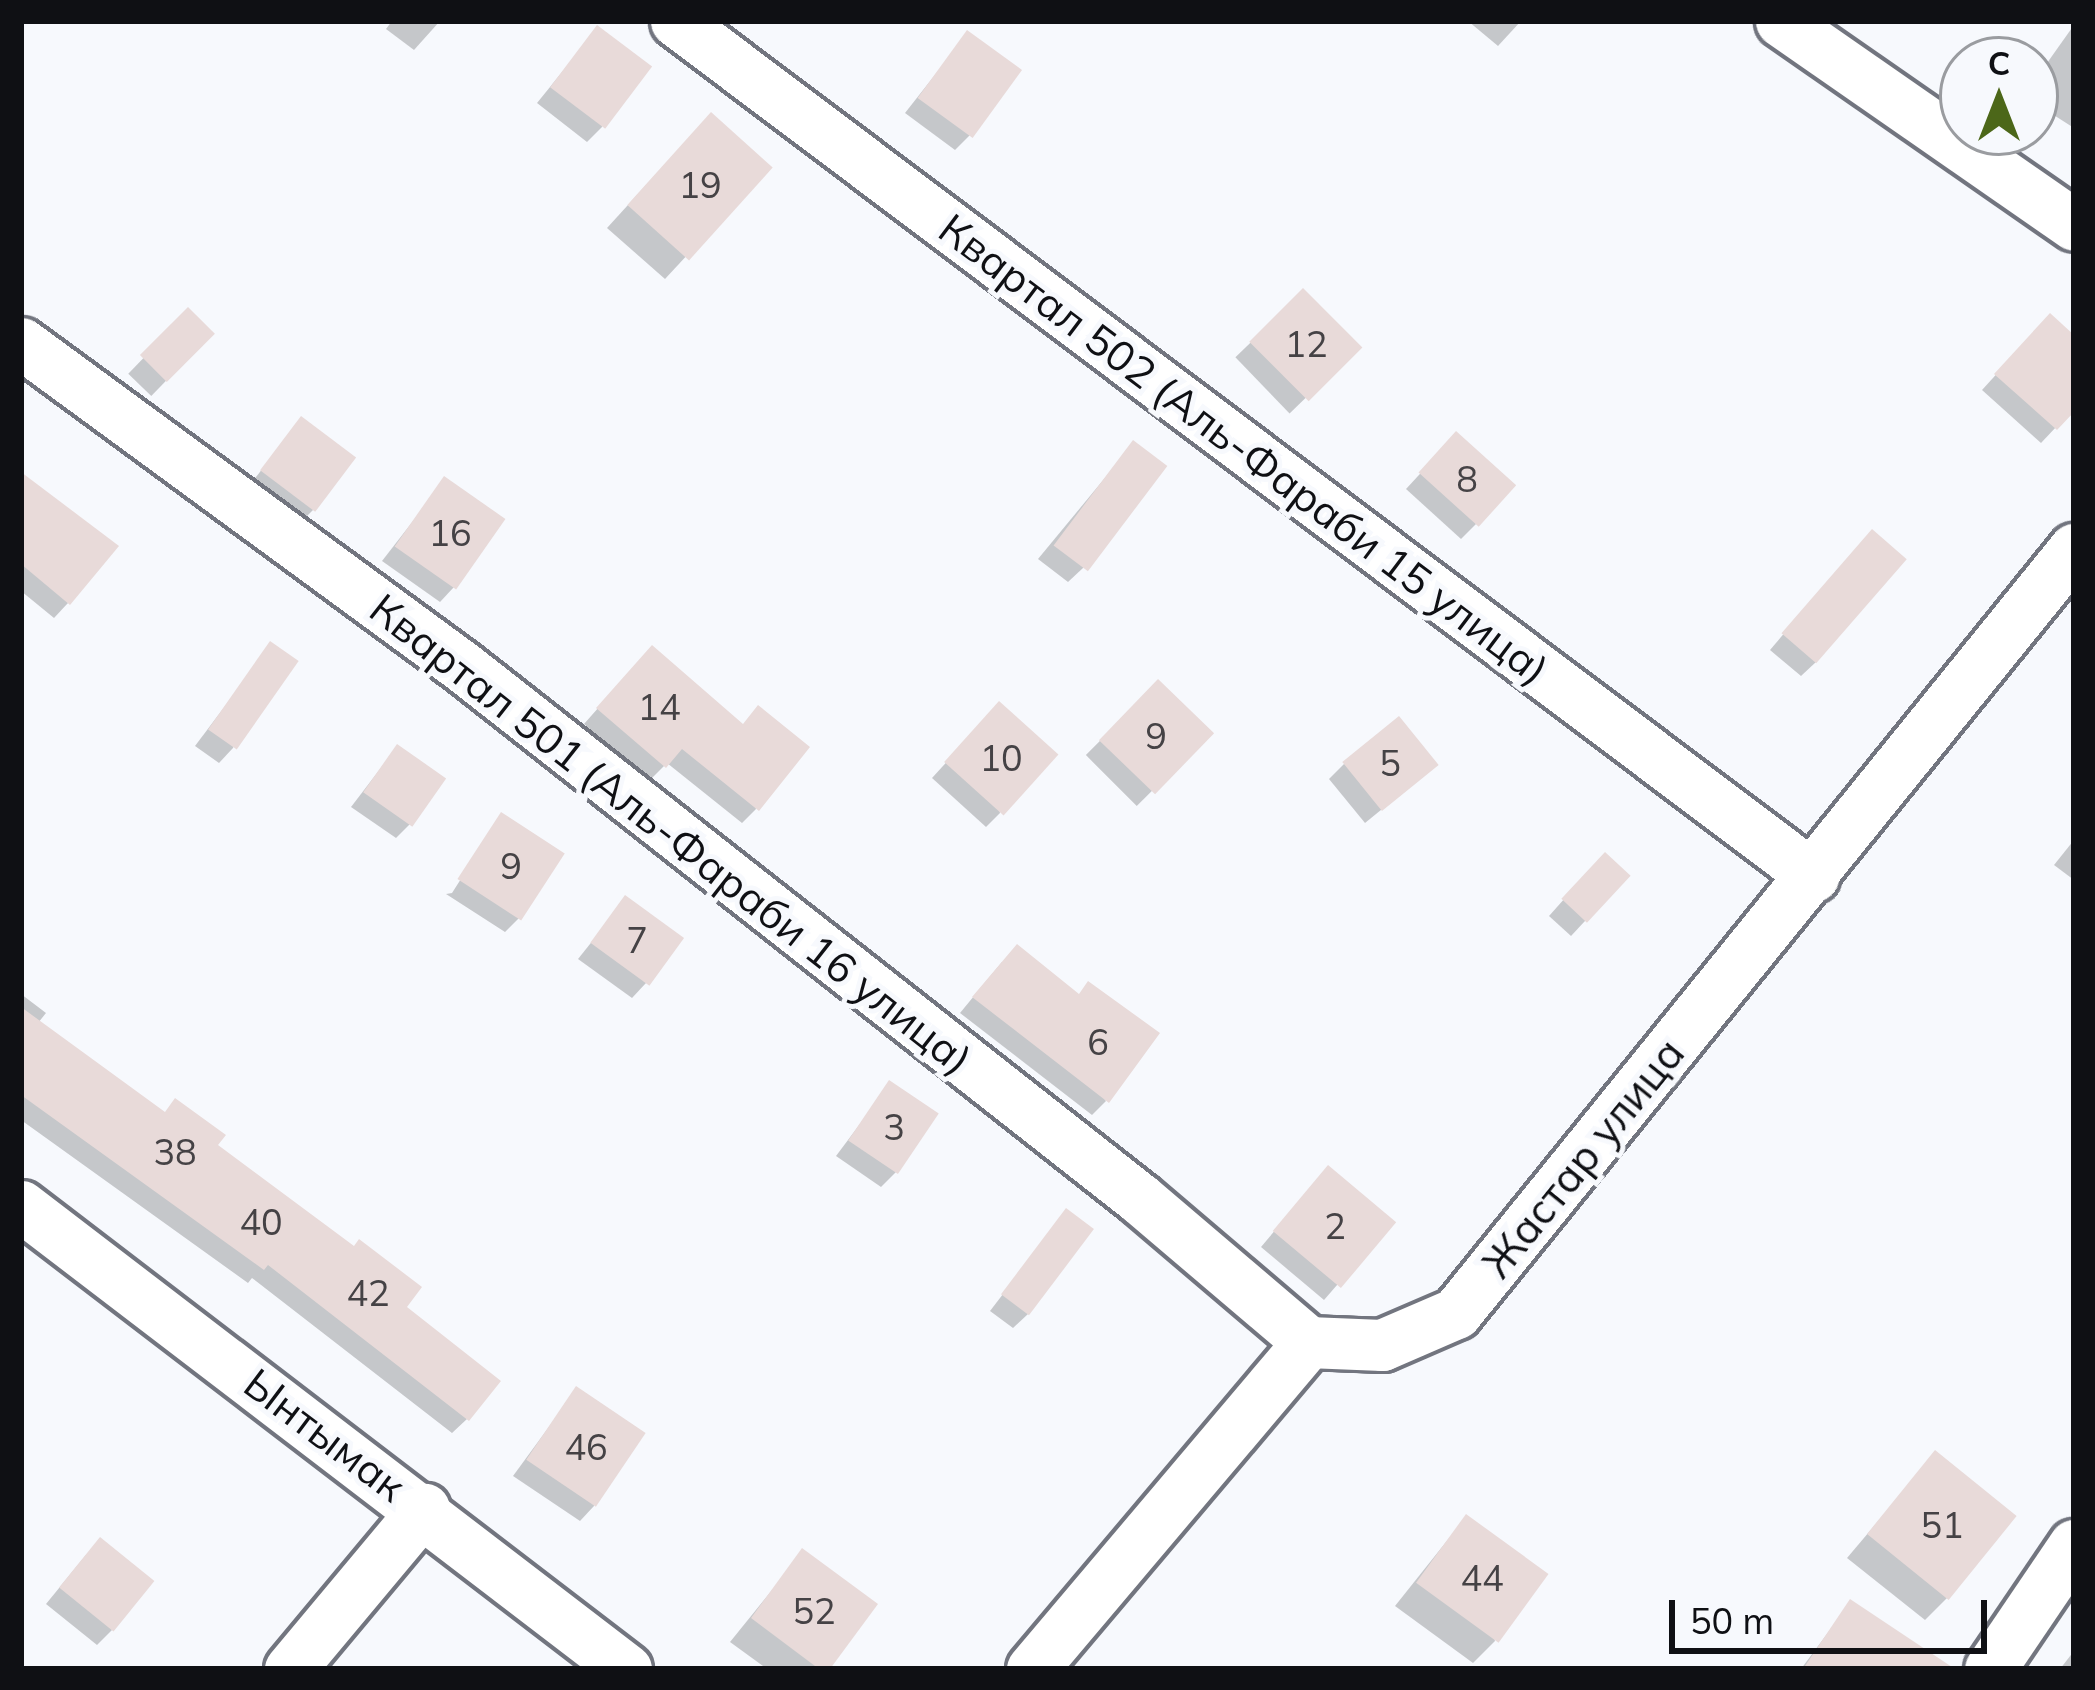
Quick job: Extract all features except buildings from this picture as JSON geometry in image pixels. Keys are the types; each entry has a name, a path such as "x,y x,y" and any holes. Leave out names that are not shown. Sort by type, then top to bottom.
{"street":[{"name":"Квартал 502 (Аль-Фараби 15 улица)","path":"676,21 1813,877"},
{"path":"1781,21 2074,225"},
{"name":"Квартал 501 (Аль-Фараби 16 улица)","path":"21,343 464,667 1139,1198 1308,1342"},
{"name":"Жастар улица","path":"1308,1342 1382,1345 1456,1313 2074,549"},
{"name":"Ынтымак","path":"21,1206 424,1509 626,1669"},
{"path":"1032,1669 1308,1342"},
{"path":"290,1669 424,1509"},
{"path":"1990,1669 2074,1545"}]}
